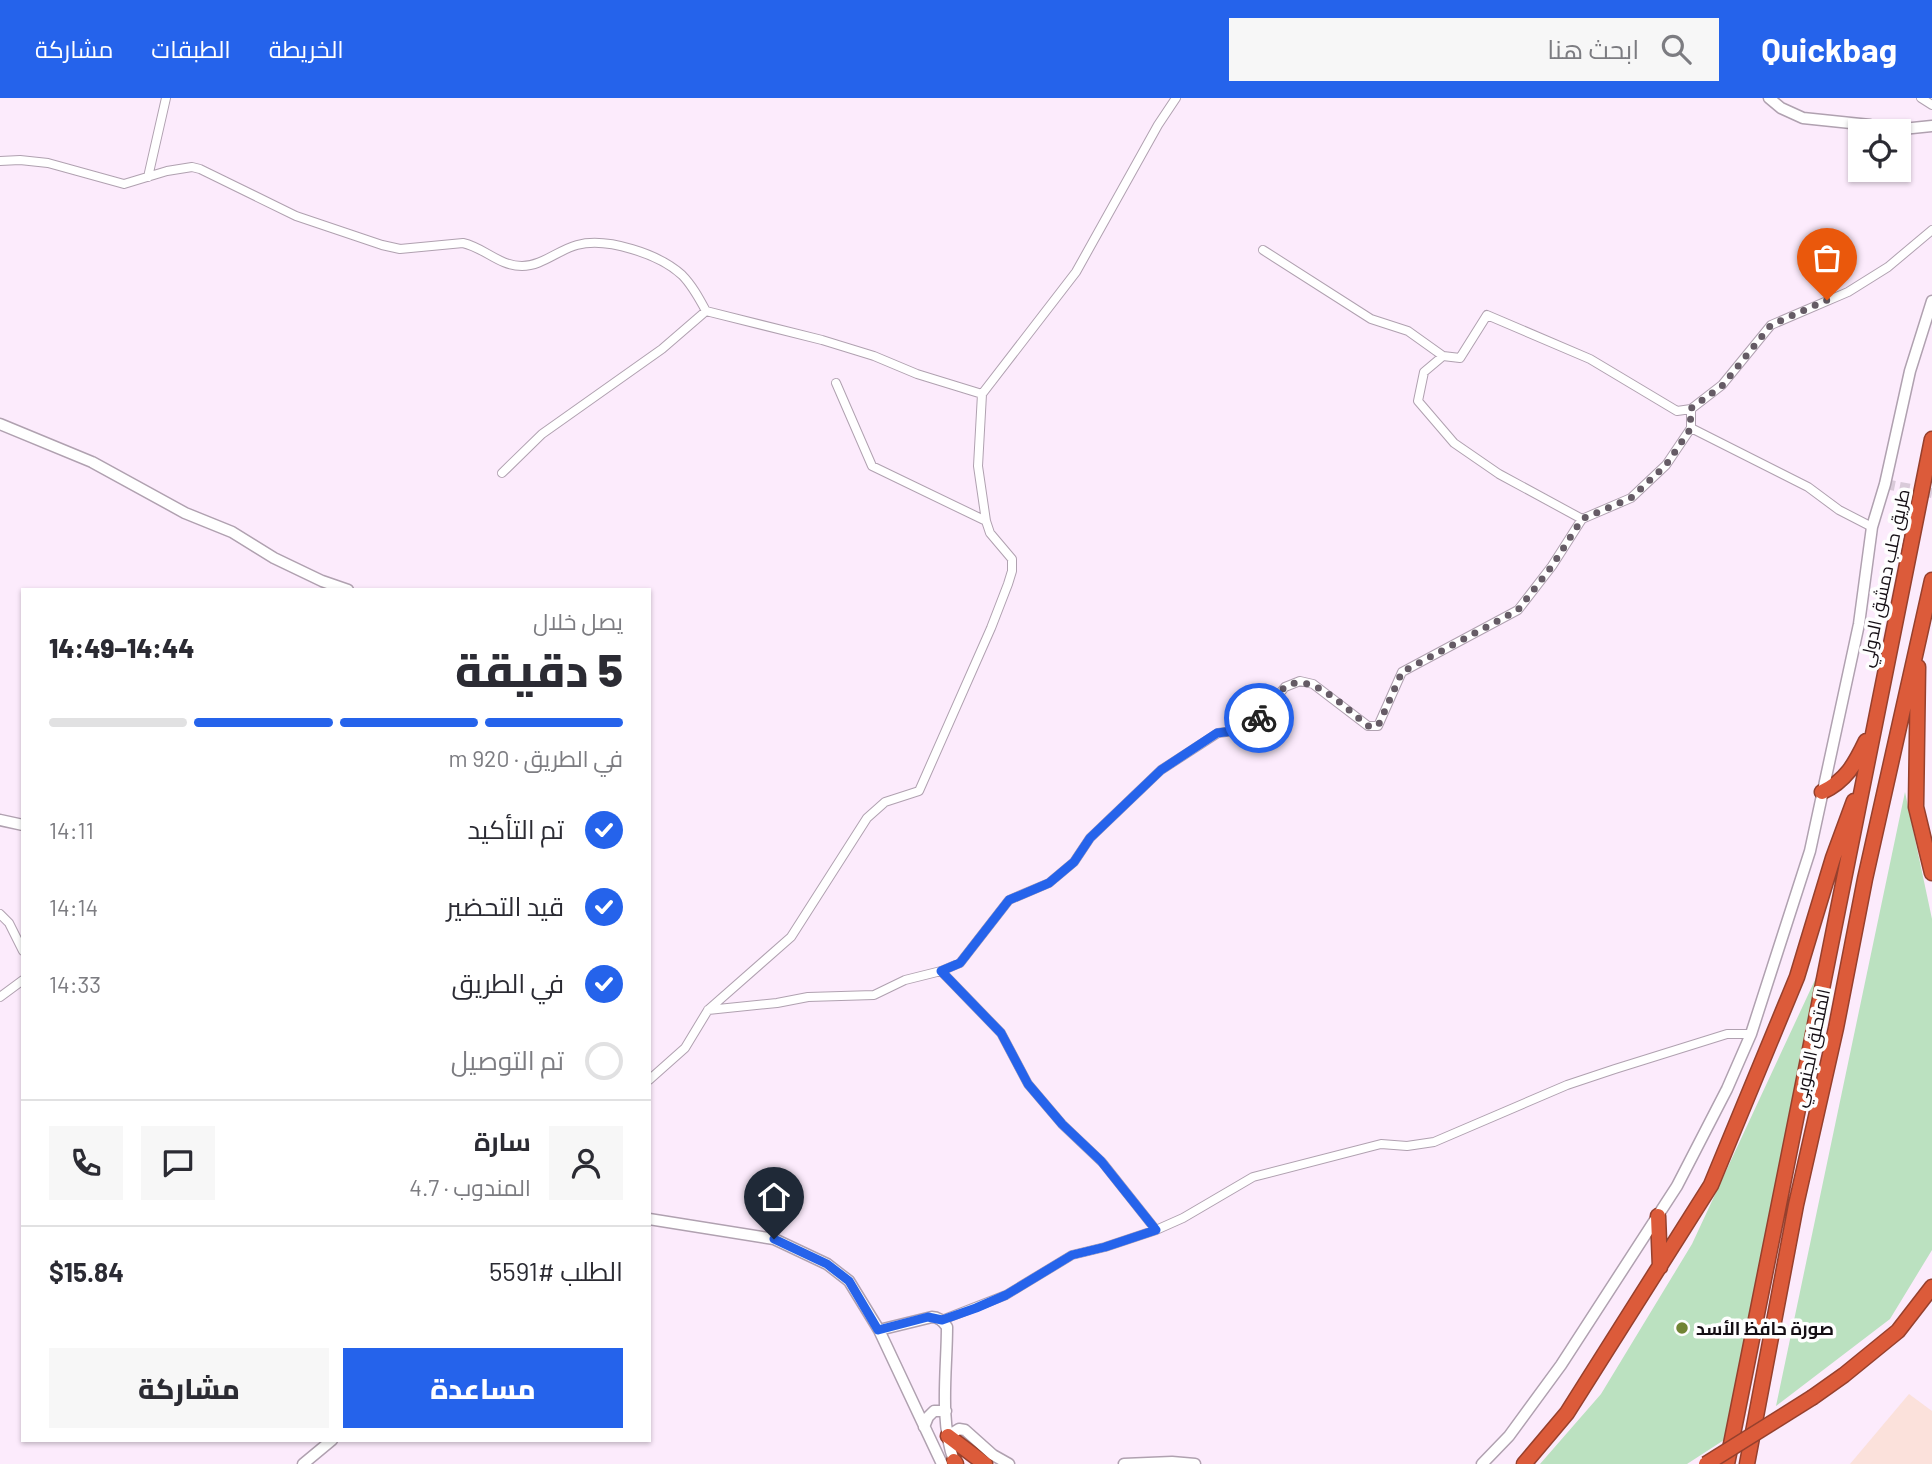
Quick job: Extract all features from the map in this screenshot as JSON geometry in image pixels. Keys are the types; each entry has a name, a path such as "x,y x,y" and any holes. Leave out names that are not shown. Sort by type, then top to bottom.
{"highway":[{"name":"طريق حلب دمشق الدولي","path":"1874,724 1932,439"},
{"path":"1932,580 1919,641 1916,807 1932,873"},
{"name":"المتحلق الجنوبي","path":"1747,1464 1796,1205 1919,641"},
{"name":"المتحلق الجنوبي","path":"1727,1464 1845,885 1874,724"},
{"path":"1822,792 1846,778 1874,724"},
{"path":"1524,1464 1567,1413 1711,1185 1776,1032 1811,935 1841,834 1864,778"},
{"path":"1658,1216 1660,1267"},
{"path":"1706,1464 1813,1397 1898,1331 1932,1287"},
{"path":"948,1436 985,1464"}],"street":[{"path":"148,177 166,98"},
{"path":"651,1078 685,1048 708,1010 791,937 867,818 885,802 919,791 991,628 1012,571 1012,559 990,533 986,521 978,466 982,394 1076,272 1158,125 1176,98"},
{"path":"1769,98 1781,108 1803,118 1893,130 1932,126"},
{"path":"1921,98 1932,105"},
{"path":"0,161 48,163 124,184 183,168 200,169 296,216 382,245 400,249 463,243 505,264 520,266 542,261 578,244 614,245 647,255 669,266 690,285 706,311 822,340 982,394"},
{"path":"1263,250 1371,318 1408,331 1443,356 1460,358 1487,315 1590,359 1678,411 1690,409 1722,386 1771,325 1848,292 1888,267 1932,230"},
{"path":"1482,1464 1509,1436 1561,1365 1677,1186 1727,1089 1751,1034 1810,851 1859,624 1872,527 1885,484 1910,370 1932,301"},
{"path":"502,473 542,433 662,349 706,311"},
{"path":"1443,356 1424,372 1418,401 1454,443 1499,474 1582,519"},
{"path":"836,383 872,466 986,521"},
{"path":"708,1010 808,997 874,995 905,980 960,963 1009,900 1049,883 1074,862 1090,838 1161,770 1217,733 1250,729 1284,687 1300,681 1313,684 1368,726 1378,726 1402,672 1518,610 1552,566 1582,519 1631,498 1666,465 1691,428 1690,409"},
{"path":"0,425 92,462 185,513 232,532 274,558 342,588"},
{"path":"1691,428 1808,487 1839,510 1872,527"},
{"path":"0,820 21,825"},
{"path":"0,914 9,923 21,947"},
{"path":"941,971 1001,1033 1028,1084 1062,1124 1101,1161 1156,1230"},
{"path":"0,997 21,981"},
{"path":"878,1330 928,1317 942,1320 1006,1295 1072,1255 1156,1230 1253,1177 1381,1144 1407,1146 1434,1142 1567,1085 1727,1034 1751,1034"},
{"path":"651,1219 774,1239 827,1264 849,1281 878,1330 924,1427 951,1463"},
{"path":"942,1320 947,1327 946,1411 951,1463"},
{"path":"924,1427 934,1411 946,1411"},
{"path":"948,1436 959,1429 965,1430 993,1455 1009,1464"},
{"path":"303,1464 330,1442"},
{"path":"1124,1464 1195,1464"}],"shaded area":[{"path":"1909,1394 1932,1411 1932,1464 1850,1464"}],"green space":[{"path":"1905,792 1932,919 1932,1250 1890,1319 1776,1406"},
{"path":"1821,967 1724,1440 1687,1464 1540,1464 1601,1394 1692,1244"}],"tunnel":[{"path":"1885,484 1932,493"}],"way so far":[{"path":"1259,718 1284,687 1300,681 1313,684 1368,726 1378,726 1402,672 1518,610 1552,566 1582,519 1631,498 1666,465 1691,428 1690,409 1722,386 1771,325 1827,300"}],"place":[{"name":"صورة حافظ الأسد","path":"1682,1328"}],"route":[{"path":"774,1239 827,1264 849,1281 878,1330 928,1317 942,1320 976,1308 1006,1295 1072,1255 1156,1230 1101,1161 1062,1124 1028,1084 1001,1033 941,971 960,963 1009,900 1049,883 1074,862 1090,838 1161,770 1217,733 1250,729 1259,718"}]}
